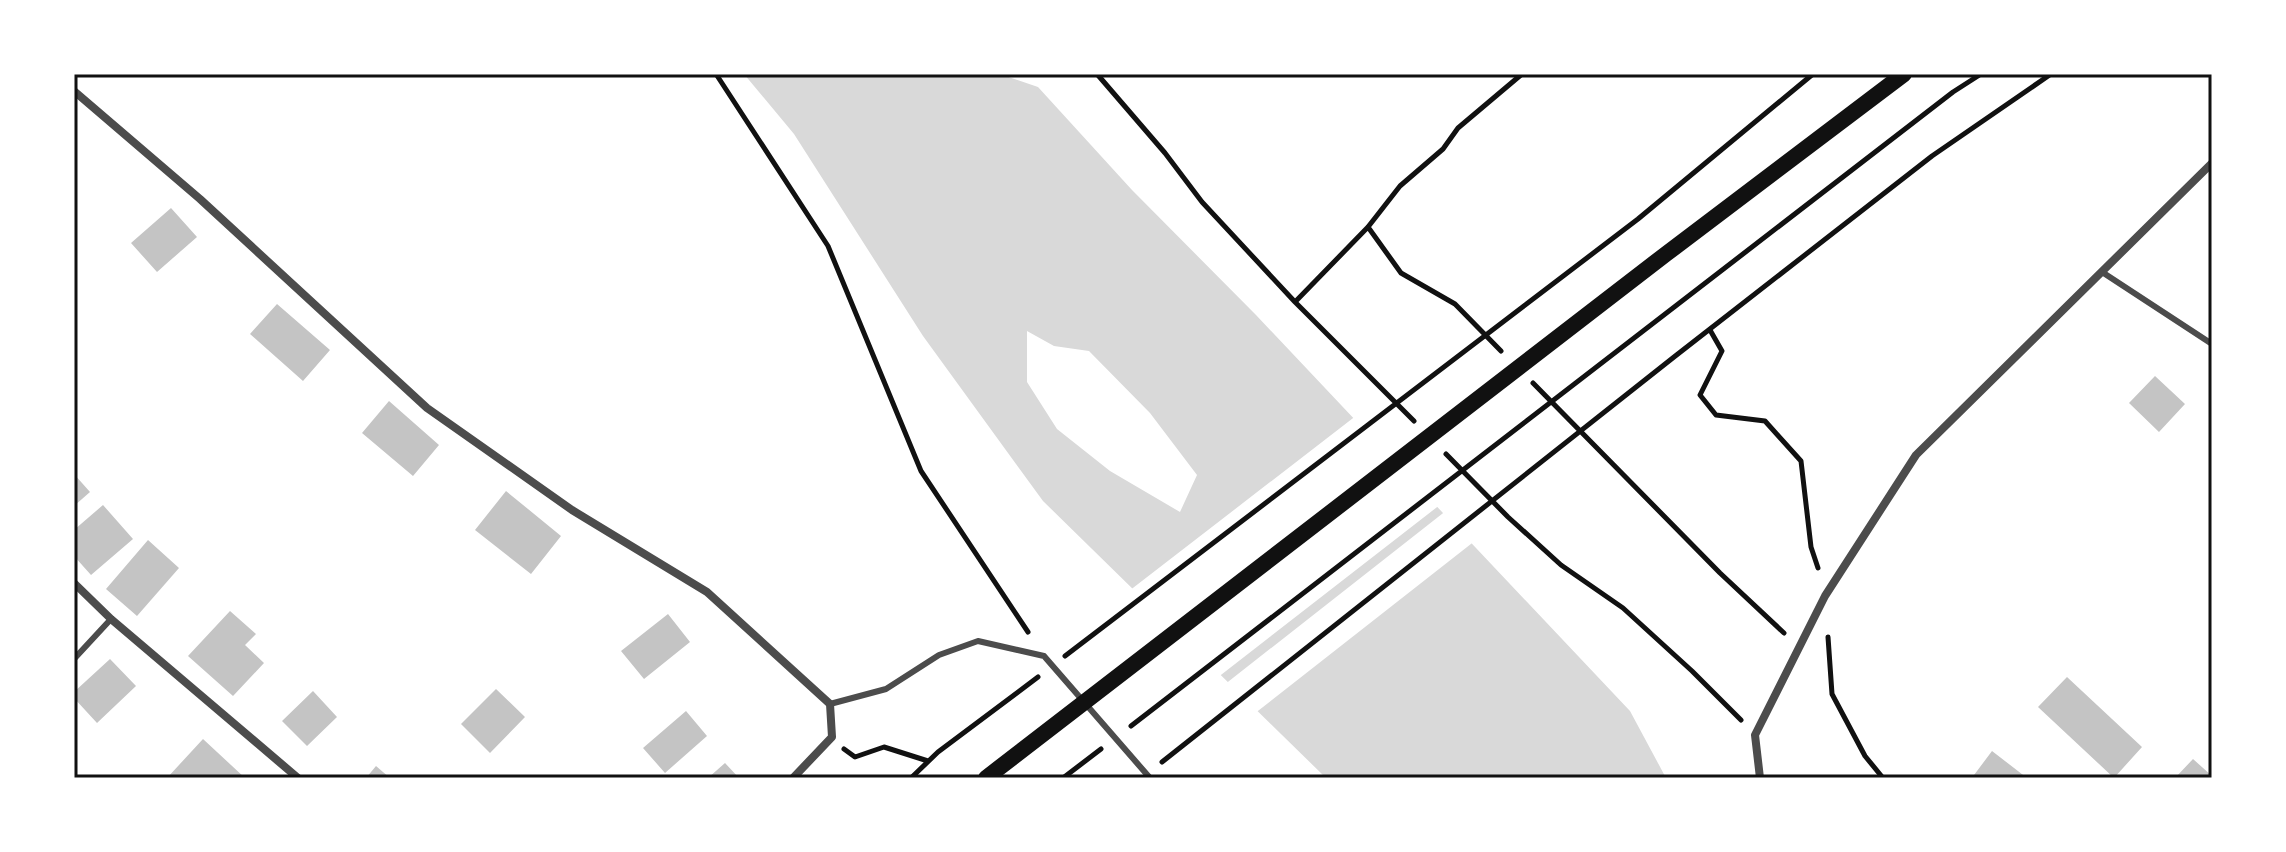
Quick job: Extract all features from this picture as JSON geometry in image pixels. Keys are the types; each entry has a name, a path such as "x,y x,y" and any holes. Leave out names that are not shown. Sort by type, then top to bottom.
{"main road":[{"path":"986,778 1904,74"}],"street":[{"path":"74,91 200,199 427,408 572,510 707,592 830,704 832,737 793,778"},
{"path":"1760,778 1755,735 1825,596 1916,455 2212,163"},
{"path":"74,583 111,619 298,778"}],"lane":[{"path":"2102,272 2212,344"},
{"path":"74,659 111,619"},
{"path":"830,704 886,689 939,655 978,641 1044,656 1150,778"}],"path":[{"path":"716,74 828,246 921,471 1044,656"},
{"path":"1295,302 1368,227 1400,186 1443,149 1458,128 1522,74"},
{"path":"1061,659 1638,219 1813,74"},
{"path":"1126,729 1953,92 1981,74"},
{"path":"1155,768 1932,156 2051,74"},
{"path":"1368,227 1401,273 1455,304 1508,358"},
{"path":"1710,330 1722,351 1700,395 1716,415 1765,421 1801,461 1811,547 1825,596 1832,694 1865,756 1883,778"},
{"path":"1530,379 1720,573 1800,647"},
{"path":"911,778 938,752 1049,668"},
{"path":"832,737 855,757 884,747 929,761"},
{"path":"1063,778 1101,749"}],"shaded area":[{"path":"744,74 1000,74 1038,87 1132,190 1256,315 1630,711 1666,778 1326,778 1043,501 923,336 794,134","holes":["1027,331 1054,346 1089,351 1150,413 1197,475 1180,512 1110,471 1057,429 1027,382"]}],"pier":[{"path":"1357,415 1441,504 1217,678 1129,591"},
{"path":"1447,510 1476,540 1254,714 1224,685"}],"building":[{"path":"171,208 197,237 157,272 131,243"},
{"path":"277,304 330,350 303,381 250,334"},
{"path":"2155,376 2185,404 2159,432 2129,403"},
{"path":"389,401 439,445 413,476 362,433"},
{"path":"74,474 90,492 74,506"},
{"path":"506,491 561,536 531,574 475,530"},
{"path":"103,505 133,539 91,575 74,556 74,530"},
{"path":"148,540 179,568 137,616 106,589"},
{"path":"230,611 256,634 245,645 264,663 233,696 188,656"},
{"path":"668,614 690,642 644,679 621,651"},
{"path":"110,659 136,686 97,723 74,698 74,692"},
{"path":"2067,677 2142,747 2114,778 2038,707"},
{"path":"496,689 525,717 490,753 461,724"},
{"path":"313,691 337,717 307,746 282,721"},
{"path":"686,711 707,736 665,773 643,748"},
{"path":"203,739 245,778 167,778"},
{"path":"1992,751 2027,778 1978,778 1974,775"},
{"path":"2193,759 2212,776 2212,778 2175,778"},
{"path":"725,763 739,778 708,778"},
{"path":"376,766 390,778 366,778"}]}
